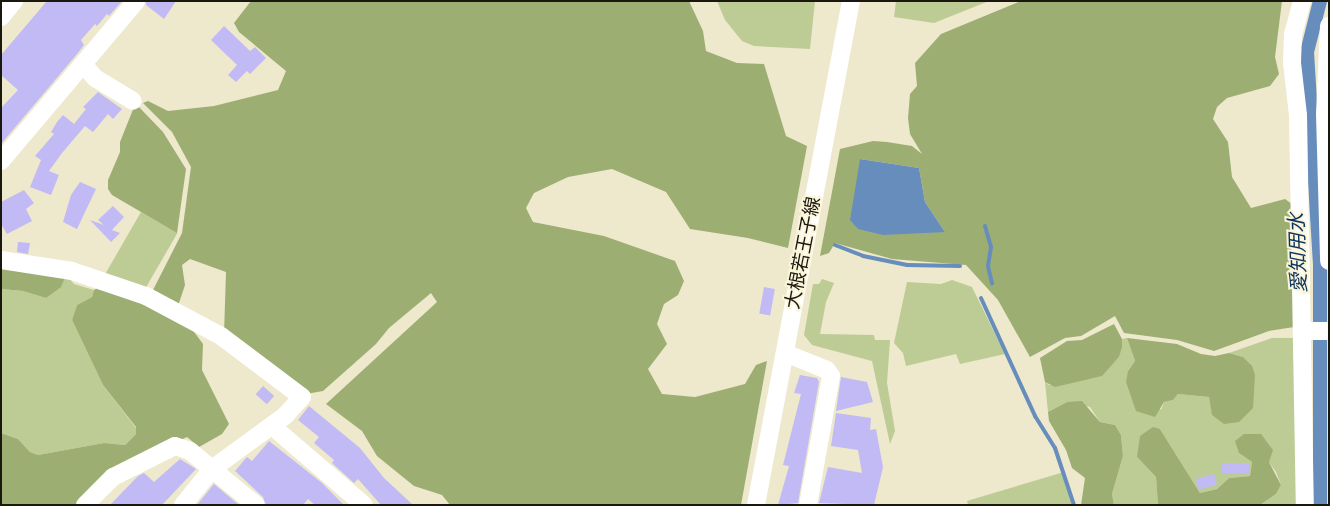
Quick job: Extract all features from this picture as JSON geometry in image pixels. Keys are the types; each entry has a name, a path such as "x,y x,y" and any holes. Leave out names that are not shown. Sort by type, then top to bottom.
{"street":[{"path":"1,17 14,1"},
{"path":"1,161 136,1"},
{"name":"大根若王子線","path":"756,505 851,1"},
{"path":"1302,1 1293,44 1300,115 1305,505"},
{"path":"1329,26 1324,114 1329,261"},
{"path":"83,64 95,78 133,101"},
{"path":"1300,115 1324,114"},
{"path":"1,260 72,271 124,287 222,336 302,397 272,426 212,469 183,505"},
{"path":"1304,331 1326,331"},
{"path":"785,353 827,370 831,376 808,505"},
{"path":"272,426 364,505"},
{"path":"85,505 113,477 175,446 190,451 256,505"}],"green space":[{"path":"251,1 689,1 703,31 706,51 737,63 764,64 786,136 807,146 788,248 748,238 690,229 666,192 612,169 568,177 534,193 526,208 533,222 604,236 675,261 684,281 678,295 664,304 657,324 667,344 648,369 662,394 695,397 745,384 756,365 767,361 741,505 450,505 442,495 414,486 377,456 362,431 326,404 437,302 431,293 389,328 376,344 323,391 306,394 224,334 226,272 190,259 182,265 185,285 177,309 155,296 153,290 182,233 191,167 172,132 143,103 148,101 168,111 214,106 278,90 286,71 239,32 234,23"},
{"path":"717,1 815,1 810,49 754,46 742,41 725,20"},
{"path":"896,1 989,1 934,23 894,17"},
{"path":"1021,1 1282,1 1275,57 1279,74 1270,86 1227,98 1217,107 1213,119 1228,142 1232,177 1251,208 1285,199 1296,207 1294,327 1269,331 1214,351 1177,340 1124,333 1115,316 1081,336 1065,338 1030,357 998,300 966,265 892,259 835,243 829,253 820,256 840,149 873,141 912,146 922,154 910,134 908,118 910,94 917,86 915,63 941,34","holes":["860,159 919,168 925,202 945,232"]},
{"path":"138,106 163,132 186,169 177,233 112,195 108,189 108,180 120,152 120,142 134,107"},
{"path":"141,212 177,233 141,296 105,275"},
{"path":"1,264 66,275 61,287 46,298 23,291 1,289"},
{"path":"66,275 74,284 94,290 92,297 77,305 72,320 103,385 136,428 136,434 125,445 104,443 38,455 30,452 18,439 1,433 1,289 23,291 46,298"},
{"path":"822,279 834,283 826,302 820,334 874,335 875,340 890,340 887,383 895,431 890,444 872,361 812,345 804,335 813,284 819,284"},
{"path":"952,280 972,287 1005,354 960,364 956,354 906,366 903,353 894,343 907,282 941,284"},
{"path":"103,284 186,321 203,344 202,370 229,424 222,434 199,447 187,437 103,476 79,505 1,505 1,433 18,439 30,452 38,455 104,443 125,445 136,434 136,427 103,385 72,320 77,305 92,297 94,290"},
{"path":"1114,324 1122,339 1122,347 1119,357 1102,376 1055,387 1045,382 1040,358 1067,341 1082,340"},
{"path":"1127,338 1135,361 1128,371 1161,410 1164,402 1173,400 1178,394 1209,397 1212,408 1243,357 1229,353 1272,338 1293,338 1299,505 1260,505 1276,494 1281,485 1276,472 1269,462 1239,453 1252,462 1250,476 1229,478 1217,489 1200,493 1160,429 1137,457 1156,477 1158,505 1114,505 1112,494 1123,456 1121,435 1115,425 1100,422 1090,407 1067,402 1048,412 1045,382 1049,385 1101,376 1119,357 1122,339"},
{"path":"1127,338 1177,344 1201,354 1215,356 1229,353 1243,357 1252,366 1255,375 1253,408 1239,422 1224,424 1212,415 1209,397 1178,394 1173,400 1164,402 1155,417 1136,411 1126,382 1128,371 1135,361"},
{"path":"1082,401 1100,422 1115,425 1121,435 1123,456 1112,494 1114,505 1081,505 1085,478 1072,468 1066,450 1049,421 1048,412 1067,402"},
{"path":"1153,427 1160,429 1200,493 1217,489 1229,478 1250,476 1252,462 1239,453 1235,441 1244,434 1261,434 1273,450 1269,462 1281,485 1276,494 1260,505 1158,505 1156,477 1137,457 1140,436"},
{"path":"1064,472 1072,505 968,505 967,501"}],"water":[{"path":"860,159 919,168 925,202 945,232 883,235 858,229 850,220"}],"building":[{"path":"47,1 122,1 109,16 107,14 97,26 95,24 81,40 84,45 1,144 1,108 18,90 1,75 1,55"},
{"path":"146,1 176,1 164,19 146,5"},
{"path":"224,26 250,51 255,47 266,58 250,74 247,71 236,82 228,75 237,65 211,40"},
{"path":"98,92 122,109 113,119 108,114 93,132 85,126 62,153 49,171 59,175 51,195 30,187 41,160 35,156 54,134 51,132 57,122 63,115 74,124 86,109 83,107"},
{"path":"80,182 96,189 77,229 63,222 71,195"},
{"path":"24,190 34,203 26,209 32,221 7,234 1,224 1,202"},
{"path":"113,206 124,217 112,230 120,233 111,242 90,220 104,225 98,220"},
{"path":"18,242 30,243 28,254 17,252"},
{"path":"764,287 775,289 770,315 759,314"},
{"path":"800,375 817,378 819,382 798,503 778,505 789,466 783,465 801,394 794,393"},
{"path":"841,377 867,382 873,402 836,411"},
{"path":"263,386 274,396 267,404 256,394"},
{"path":"309,406 360,448 384,478 413,505 381,505 358,479 354,483 332,463 334,460 314,443 319,437 298,420"},
{"path":"836,413 871,418 870,430 876,429 883,467 874,505 819,503 828,467 862,473 858,450 831,446"},
{"path":"269,441 322,483 344,505 315,505 308,499 303,505 266,505 263,497 235,471 247,457 252,461"},
{"path":"180,459 196,469 162,505 110,505 138,476 144,473 154,482"},
{"path":"1222,463 1249,463 1249,473 1222,473"},
{"path":"1214,474 1217,485 1198,490 1196,479"},
{"path":"214,484 239,505 197,505"}],"waterway":[{"name":"愛知用水","path":"1320,1 1307,52 1320,265 1320,505"},
{"path":"985,226 991,247 988,266 992,284"},
{"path":"835,245 863,256 907,265 960,266"},
{"path":"981,298 1035,416 1055,448 1074,505"}]}
